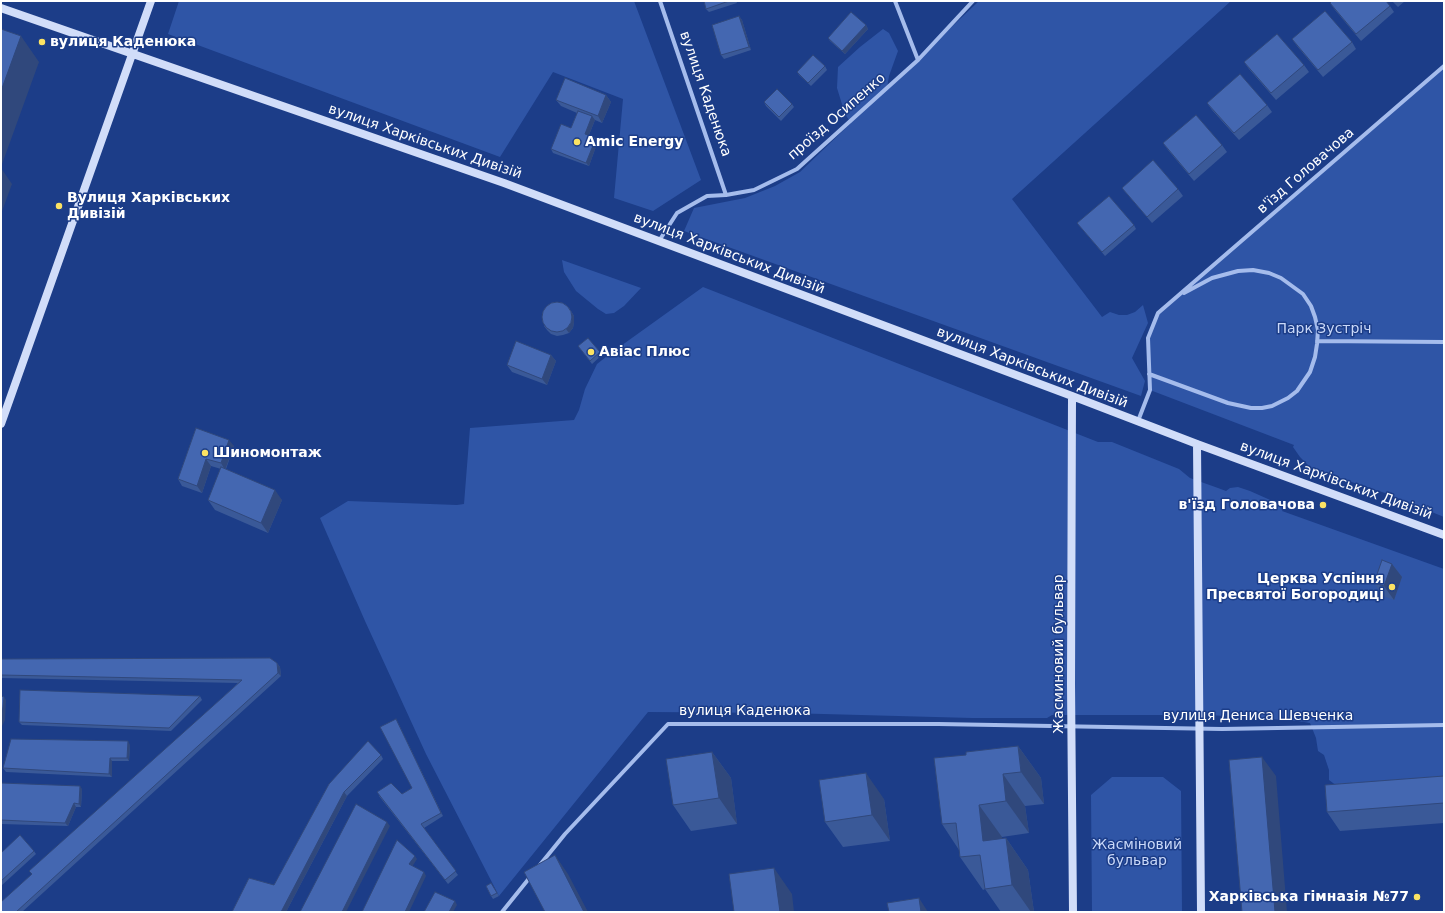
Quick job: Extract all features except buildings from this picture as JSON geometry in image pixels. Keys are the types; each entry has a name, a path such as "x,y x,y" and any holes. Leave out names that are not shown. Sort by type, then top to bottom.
{"street":[{"path":"1,424 151,1"},
{"name":"вулиця Каденюка","path":"660,1 726,195"},
{"path":"895,1 918,60"},
{"name":"проїзд Осипенко","path":"658,241 677,214 707,196 726,195 754,190 797,169 918,60 973,1"},
{"name":"вулиця Харківських Дивізій","path":"1,8 504,183 1072,396 1137,422 1444,535"},
{"name":"в'їзд Головачова","path":"1137,422 1150,390 1148,338 1158,313 1444,66"},
{"path":"1149,374 1240,406 1262,408 1272,406 1288,398 1297,391 1310,372 1313,364 1318,330 1311,306 1303,294 1292,285 1269,273 1253,270 1238,271 1212,278 1177,297"},
{"path":"1317,342 1444,342"},
{"name":"Жасминовий бульвар","path":"1072,396 1072,727 1074,912"},
{"path":"1197,444 1201,912"},
{"name":"вулиця Каденюка","path":"502,912 565,834 668,724 938,724 1072,727"},
{"name":"вулиця Дениса Шевченка","path":"1072,727 1222,729 1444,725"}],"green space":[{"path":"179,1 634,1 701,180 653,211 614,198 623,99 553,72 500,157 168,34"},
{"path":"979,1 1231,1 1012,199 1102,317 1110,312 1119,315 1127,315 1135,312 1143,305 1148,323 1132,358 1145,381 1141,396 684,231 694,208 745,198 775,186 800,172 851,123 845,114 837,88 838,67 883,29 889,33 898,51 889,76 887,88"},
{"name":"Парк Зустріч","path":"1444,66 1444,517 1385,493 1312,469 1300,457 1293,447 1294,445 1150,390 1148,338 1158,313"},
{"path":"562,260 641,288 624,306 614,313 606,314 576,291 564,272"},
{"path":"703,287 1098,442 1112,442 1179,469 1190,478 1226,491 1230,488 1238,487 1250,491 1286,507 1282,511 1444,569 1444,787 1337,786 1329,780 1329,770 1324,755 1318,751 1316,738 1310,723 1298,721 1209,715 1052,715 1047,718 972,718 786,713 648,712 499,896 426,754 320,518 348,501 464,504 470,428 574,420 579,410 585,389 597,364"},
{"name":"Жасміновий бульвар","path":"1112,777 1163,777 1181,791 1182,912 1092,912 1091,795"}],"place":[{"name":"вулиця Каденюка","path":"42,42"},
{"name":"Amic Energy","path":"577,142"},
{"name":"Вулиця Харківських Дивізій","path":"59,206"},
{"name":"Авіас Плюс","path":"591,352"},
{"name":"Шиномонтаж","path":"205,453"},
{"name":"в'їзд Головачова","path":"1323,505"},
{"name":"Церква Успіння Пресвятої Богородиці","path":"1392,587"},
{"name":"Харківська гімназія №77","path":"1417,897"}]}
